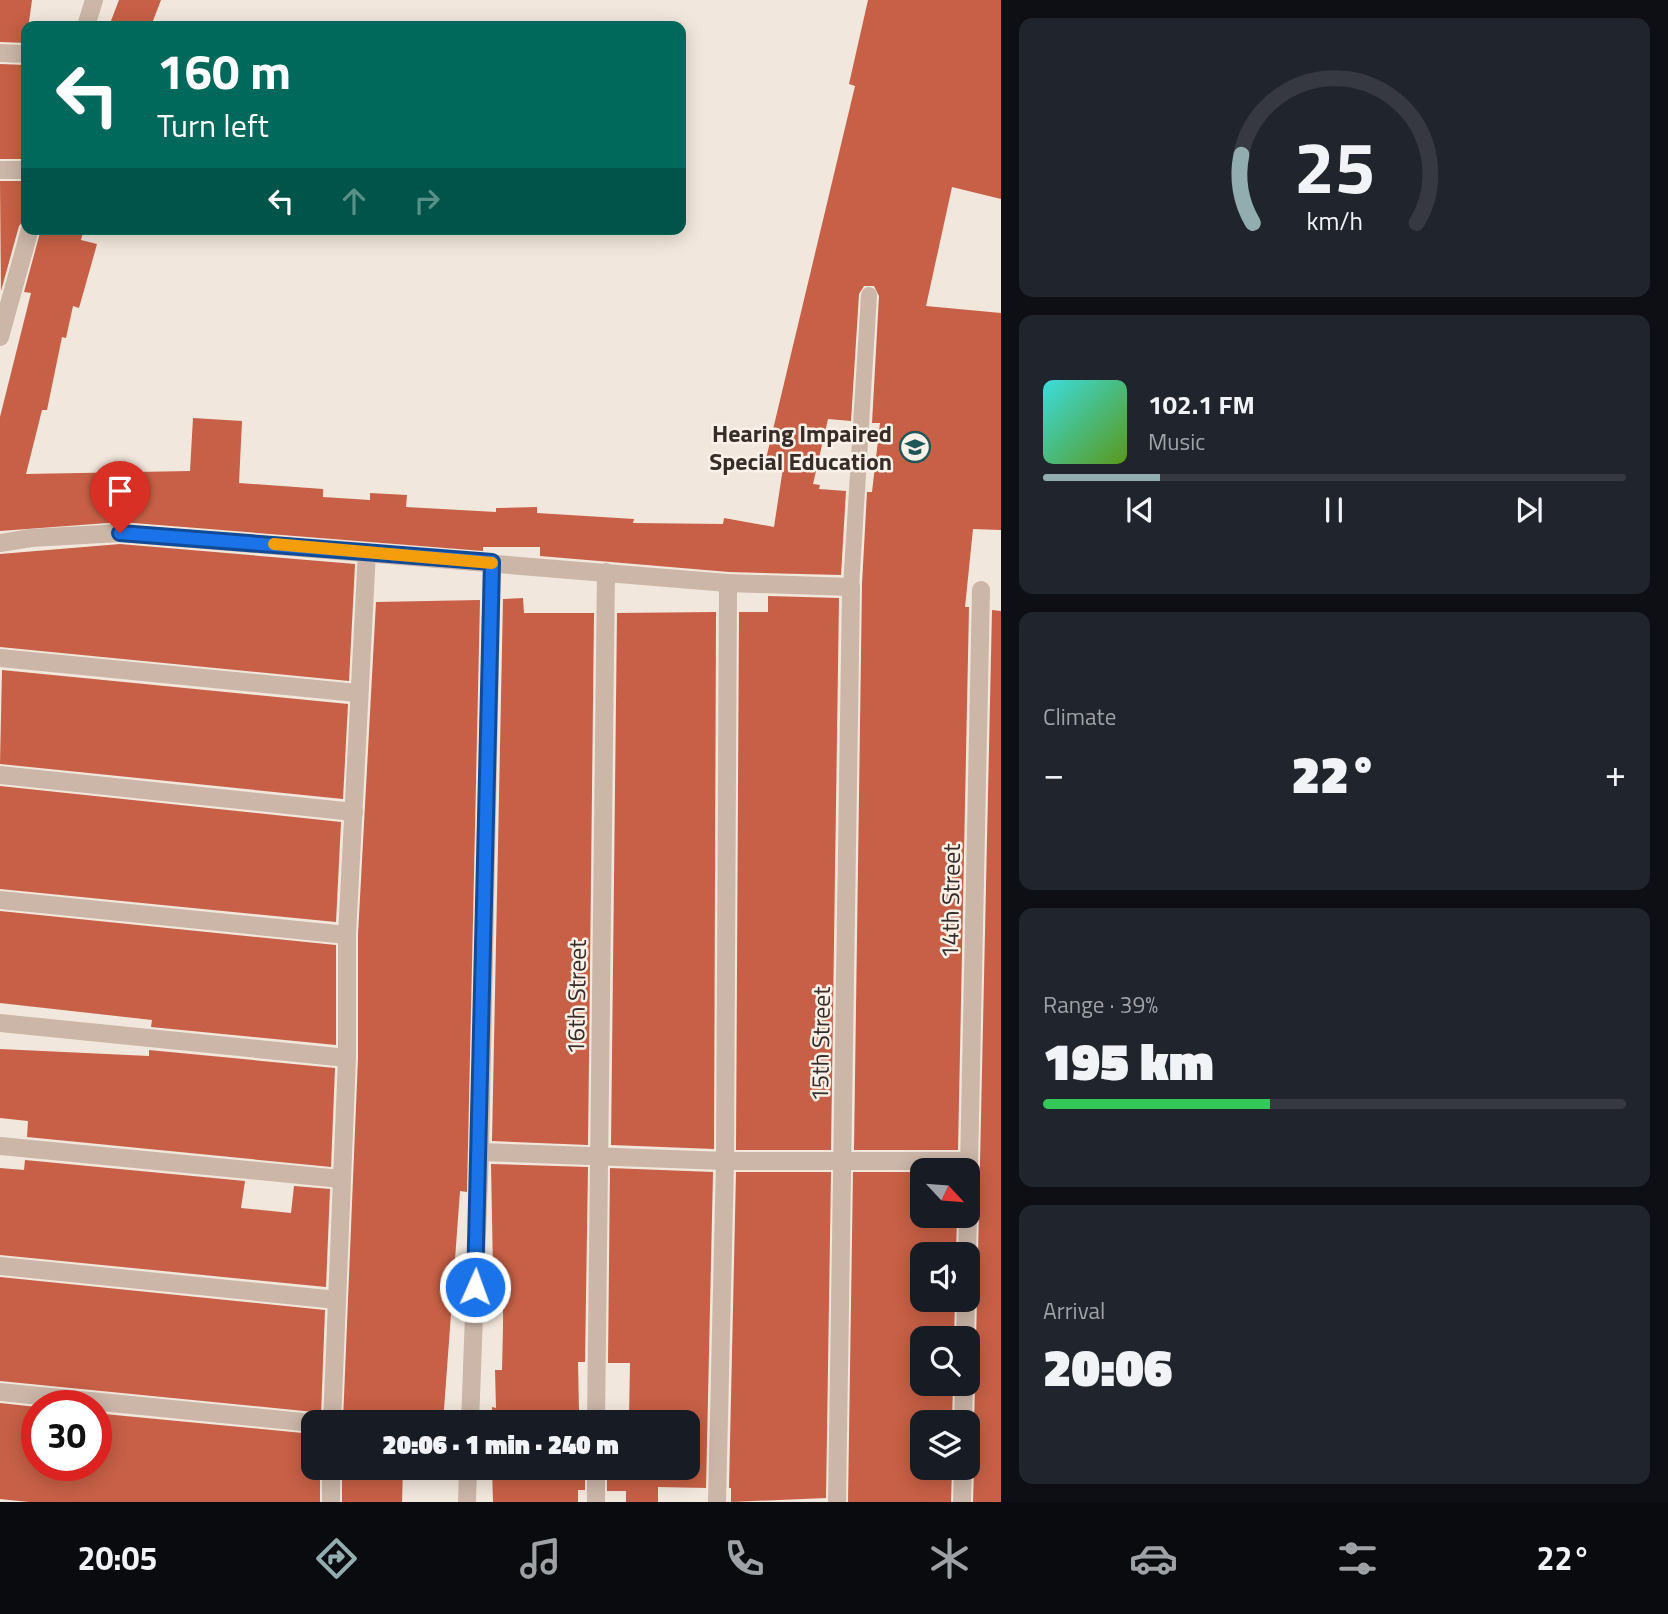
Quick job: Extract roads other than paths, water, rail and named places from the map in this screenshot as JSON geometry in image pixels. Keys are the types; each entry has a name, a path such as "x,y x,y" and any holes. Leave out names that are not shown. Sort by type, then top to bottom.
{"street":[{"path":"88,21 94,0"},
{"path":"0,53 21,54"},
{"path":"0,170 21,170"},
{"path":"0,337 6,296 28,235"},
{"path":"0,544 31,538 120,533 728,583 851,587"},
{"path":"333,1410 347,1058 347,935 358,693 368,552"},
{"path":"470,1410 480,1152 492,562"},
{"name":"16th Street","path":"596,1410 606,572"},
{"path":"718,1502 725,1161 728,583"},
{"name":"15th Street","path":"837,1502 851,587"},
{"name":"14th Street","path":"969,1158 981,590"},
{"path":"0,657 358,693"},
{"path":"0,775 354,812"},
{"path":"0,900 347,935"},
{"path":"0,1023 347,1058"},
{"path":"0,1146 341,1180"},
{"path":"480,1152 725,1161 910,1161"},
{"path":"0,1266 337,1300"},
{"path":"0,1392 301,1422"},
{"path":"331,1480 331,1502"},
{"path":"467,1502 468,1480"},
{"path":"596,1480 596,1502"},
{"path":"962,1480 962,1502"}],"lane":[{"path":"851,587 869,295"}],"place":[{"name":"Hearing Impaired Special Education","path":"915,447"}]}
